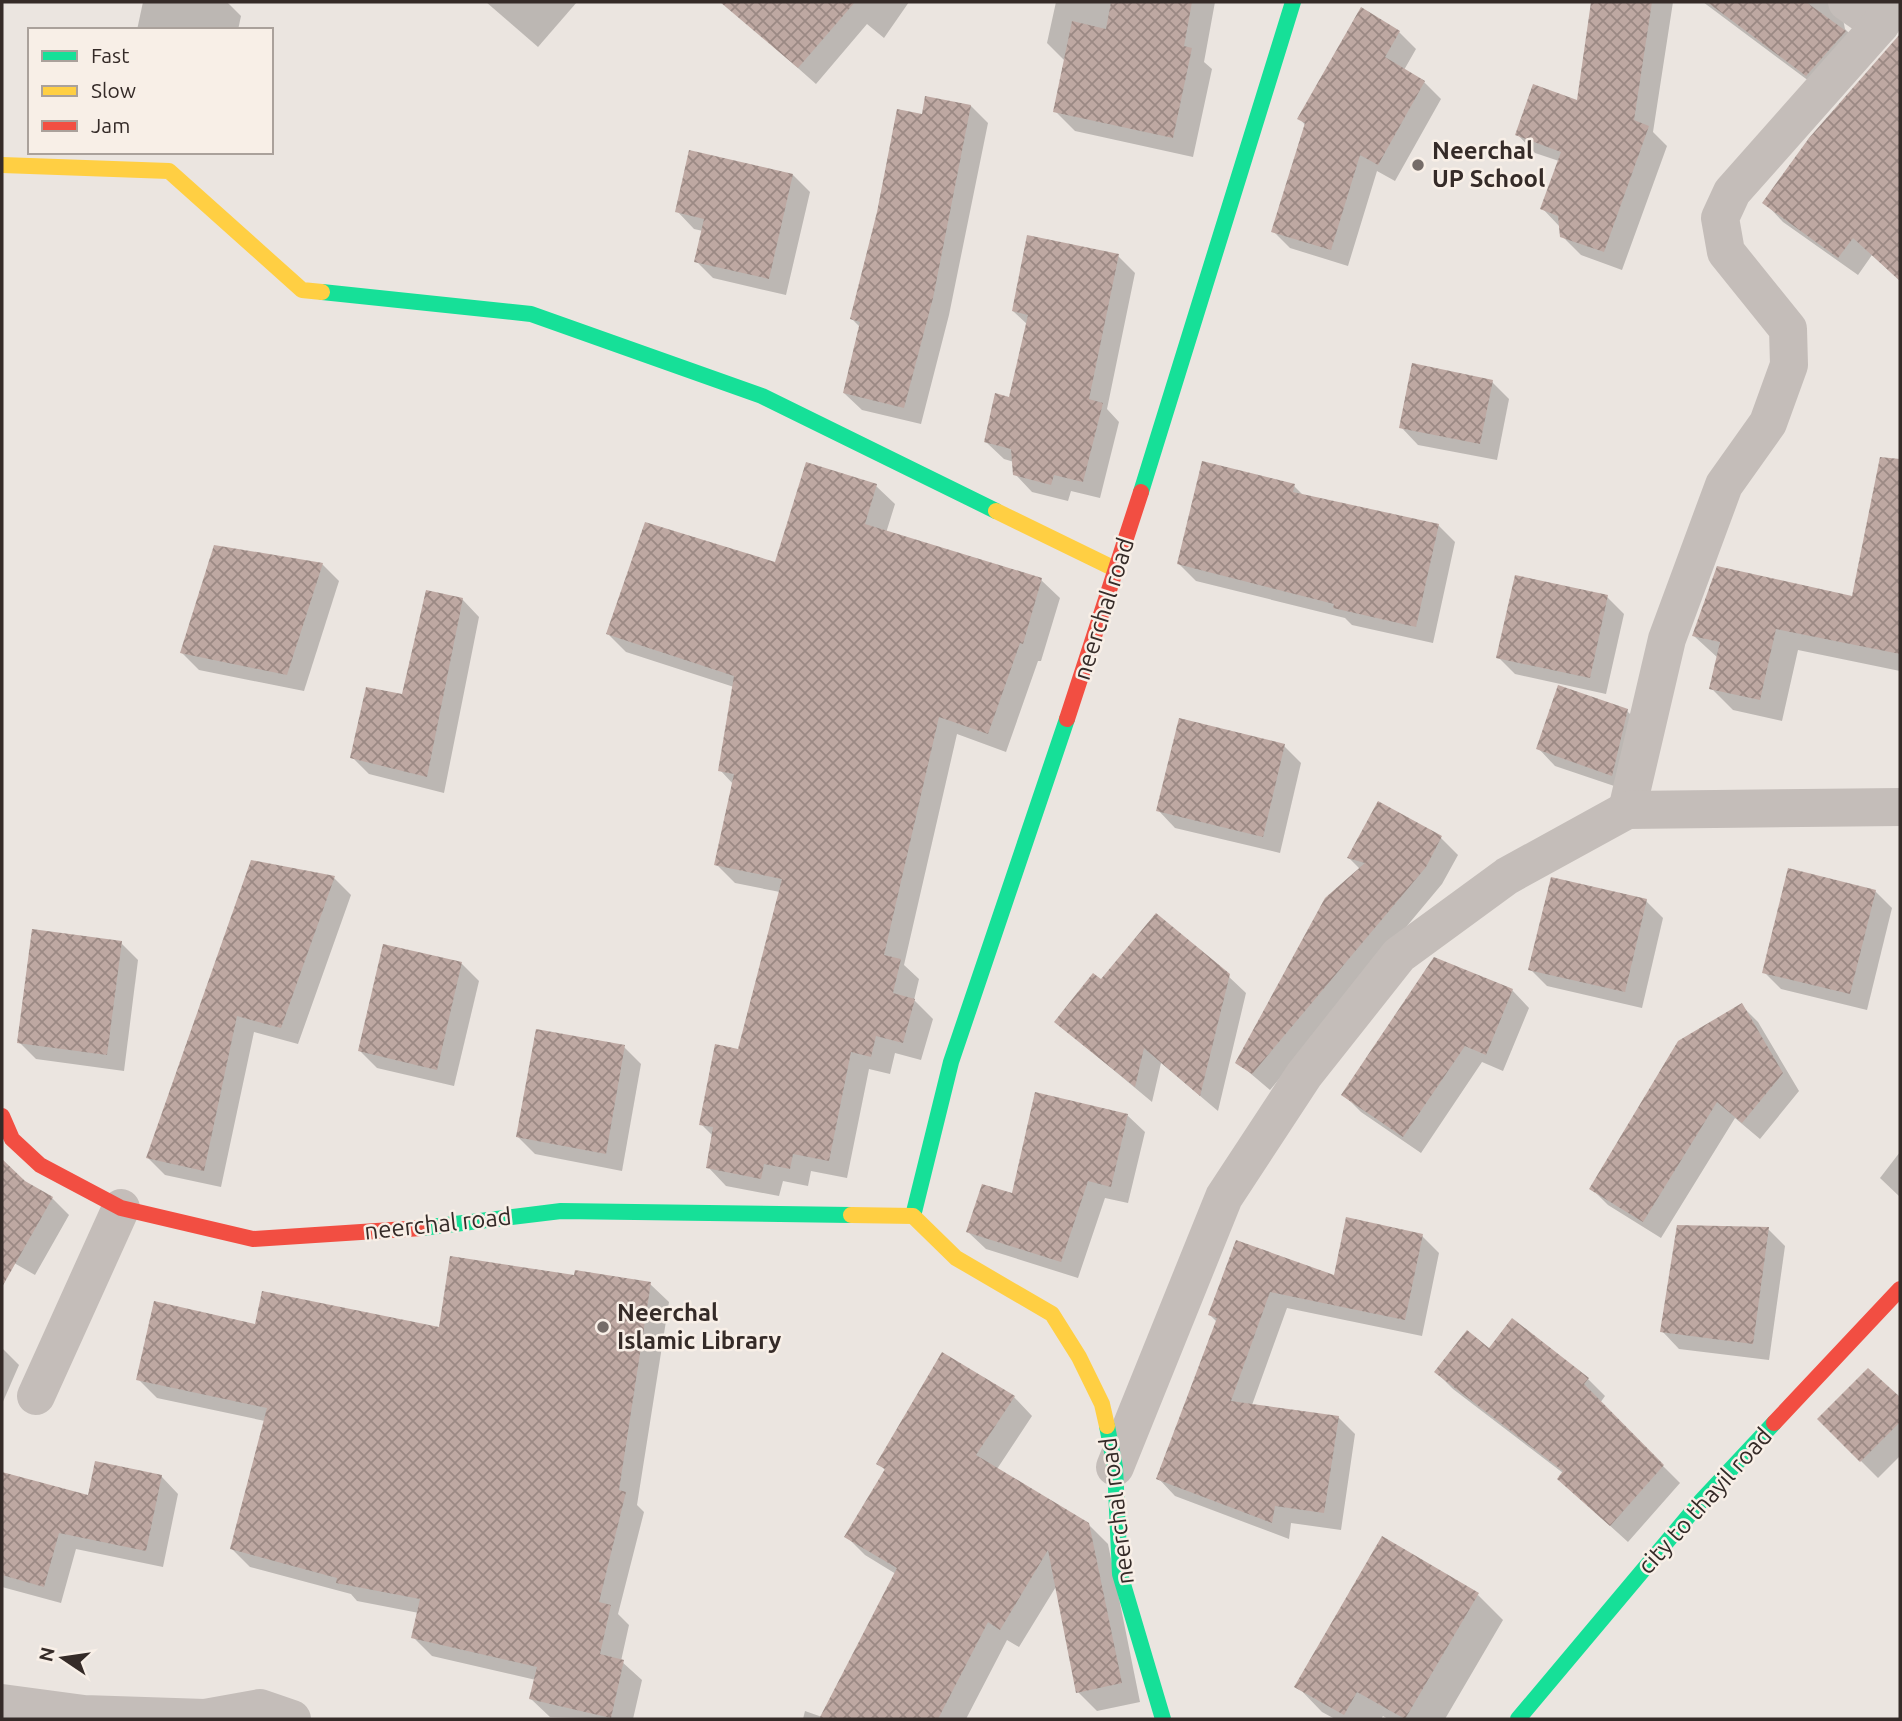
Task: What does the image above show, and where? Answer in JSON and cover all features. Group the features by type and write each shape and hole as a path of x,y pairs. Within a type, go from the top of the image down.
{"street":[{"name":"neerchal road","path":"913,1216 951,1062 1117,570 1293,2"},
{"path":"1627,810 1667,639 1724,485 1768,423 1789,365 1788,328 1726,252 1720,218 1732,192 1888,13 1847,2"},
{"path":"2,165 169,171 302,290 531,314 762,396 1117,570"},
{"path":"1115,1467 1224,1197 1312,1064 1399,955 1507,876 1627,810 1881,810 1900,807"},
{"name":"neerchal road","path":"2,1116 12,1139 40,1165 121,1208 253,1239 418,1228 561,1211 913,1216 956,1258 1052,1314 1079,1357 1102,1404 1115,1467 1120,1574 1163,1719"},
{"path":"36,1396 121,1208"},
{"name":"city to thayil road","path":"1518,1719 1702,1500 1900,1289"},
{"path":"2,1703 84,1714 205,1718 233,1716 260,1707 292,1719"}],"building":[{"path":"720,2 855,2 798,68"},
{"path":"1111,2 1192,2 1184,46 1192,48 1173,138 1053,112 1072,21 1106,29"},
{"path":"1591,2 1652,2 1634,120 1649,126 1604,252 1560,237 1558,216 1540,209 1561,152 1515,135 1533,84 1577,100"},
{"path":"1707,2 1806,2 1846,31 1806,76"},
{"path":"1361,7 1400,31 1385,57 1425,81 1378,165 1360,155 1331,250 1271,232 1305,123 1297,119"},
{"path":"1900,34 1900,281 1853,238 1838,258 1762,203 1809,138"},
{"path":"925,96 971,105 933,298 904,408 843,393 860,322 850,319 877,212 897,109 922,114"},
{"path":"689,150 793,174 769,279 694,262 704,219 675,212"},
{"path":"1027,235 1119,254 1089,399 1103,403 1083,482 1054,475 1051,485 1013,475 1011,449 984,442 995,393 1009,397 1028,315 1012,311"},
{"path":"1412,363 1493,380 1480,444 1399,428"},
{"path":"1880,457 1900,459 1900,654 1776,629 1760,700 1709,689 1720,642 1692,636 1717,566 1852,596"},
{"path":"1202,461 1295,484 1293,492 1439,524 1416,627 1333,608 1334,604 1177,564"},
{"path":"806,462 877,484 865,524 1042,578 1023,644 1020,643 988,734 939,717 884,955 901,959 893,993 915,999 903,1043 876,1036 871,1057 851,1052 829,1161 793,1154 790,1169 764,1164 761,1179 706,1168 713,1127 699,1125 715,1044 738,1049 782,879 714,865 734,774 718,771 734,676 606,634 645,522 775,562"},
{"path":"214,545 323,563 287,675 180,653"},
{"path":"1515,575 1608,595 1590,678 1496,658"},
{"path":"426,590 463,598 427,777 350,758 366,687 402,694"},
{"path":"1558,685 1628,709 1612,776 1536,749"},
{"path":"1179,718 1285,744 1263,837 1156,811"},
{"path":"1378,801 1442,836 1426,867 1252,1074 1235,1063 1325,898 1365,863 1347,858"},
{"path":"251,860 335,876 281,1028 237,1016 204,1171 146,1158"},
{"path":"1788,868 1876,890 1850,994 1762,973"},
{"path":"1551,877 1647,899 1625,992 1528,970"},
{"path":"1156,913 1230,974 1200,1096 1144,1048 1135,1087 1054,1022 1093,973 1101,979"},
{"path":"32,929 122,941 107,1055 17,1043"},
{"path":"383,944 462,962 437,1070 358,1051"},
{"path":"1434,957 1513,989 1486,1055 1465,1046 1403,1137 1341,1095"},
{"path":"1742,1003 1783,1073 1742,1123 1717,1102 1643,1222 1589,1189 1678,1041"},
{"path":"536,1029 625,1045 606,1154 516,1137"},
{"path":"1035,1092 1128,1114 1111,1187 1088,1181 1061,1262 966,1232 982,1184 1012,1193"},
{"path":"2,1159 25,1181 53,1197 2,1287"},
{"path":"1346,1217 1423,1234 1405,1320 1270,1292 1231,1401 1339,1416 1324,1513 1275,1506 1272,1523 1156,1479 1217,1318 1208,1315 1236,1240 1334,1275"},
{"path":"1677,1225 1769,1227 1753,1344 1660,1332"},
{"path":"450,1256 574,1275 575,1270 651,1282 619,1490 626,1492 599,1602 611,1605 600,1654 624,1660 611,1718 529,1699 537,1667 411,1638 420,1599 336,1583 337,1578 230,1549 267,1408 136,1380 154,1301 255,1324 262,1291 439,1327"},
{"path":"1512,1318 1589,1378 1584,1384 1664,1465 1610,1526 1557,1479 1563,1471 1434,1372 1467,1330 1489,1348"},
{"path":"942,1352 1015,1396 976,1455 1089,1523 1122,1683 1076,1693 1048,1550 1000,1630 988,1622 938,1719 819,1719 897,1568 844,1537 885,1469 876,1464"},
{"path":"1868,1368 1900,1397 1900,1422 1860,1462 1817,1419"},
{"path":"95,1461 162,1475 146,1551 59,1533 44,1587 2,1575 2,1472 88,1495"},
{"path":"1382,1536 1479,1593 1405,1719 1357,1692 1344,1715 1294,1687"}],"traffic: fast":[{"path":"1141,492 1293,2"},
{"path":"322,292 531,314 762,396 996,511"},
{"path":"913,1216 951,1062 1067,719"},
{"path":"422,1228 561,1211 851,1215"},
{"path":"1518,1719 1702,1500 1774,1423"},
{"path":"1107,1426 1115,1467 1120,1574 1163,1719"}],"traffic: slow":[{"path":"2,165 169,171 302,290 322,292"},
{"path":"996,511 1117,570"},
{"path":"851,1215 913,1216 956,1258 1052,1314 1079,1357 1102,1404 1107,1426"}],"traffic: jam":[{"path":"1067,719 1141,492"},
{"path":"2,1116 12,1139 40,1165 121,1208 253,1239 422,1228"},
{"path":"1774,1423 1900,1289"}],"place":[{"name":"Neerchal UP School","path":"1418,165"},
{"name":"Neerchal Islamic Library","path":"603,1327"}]}
